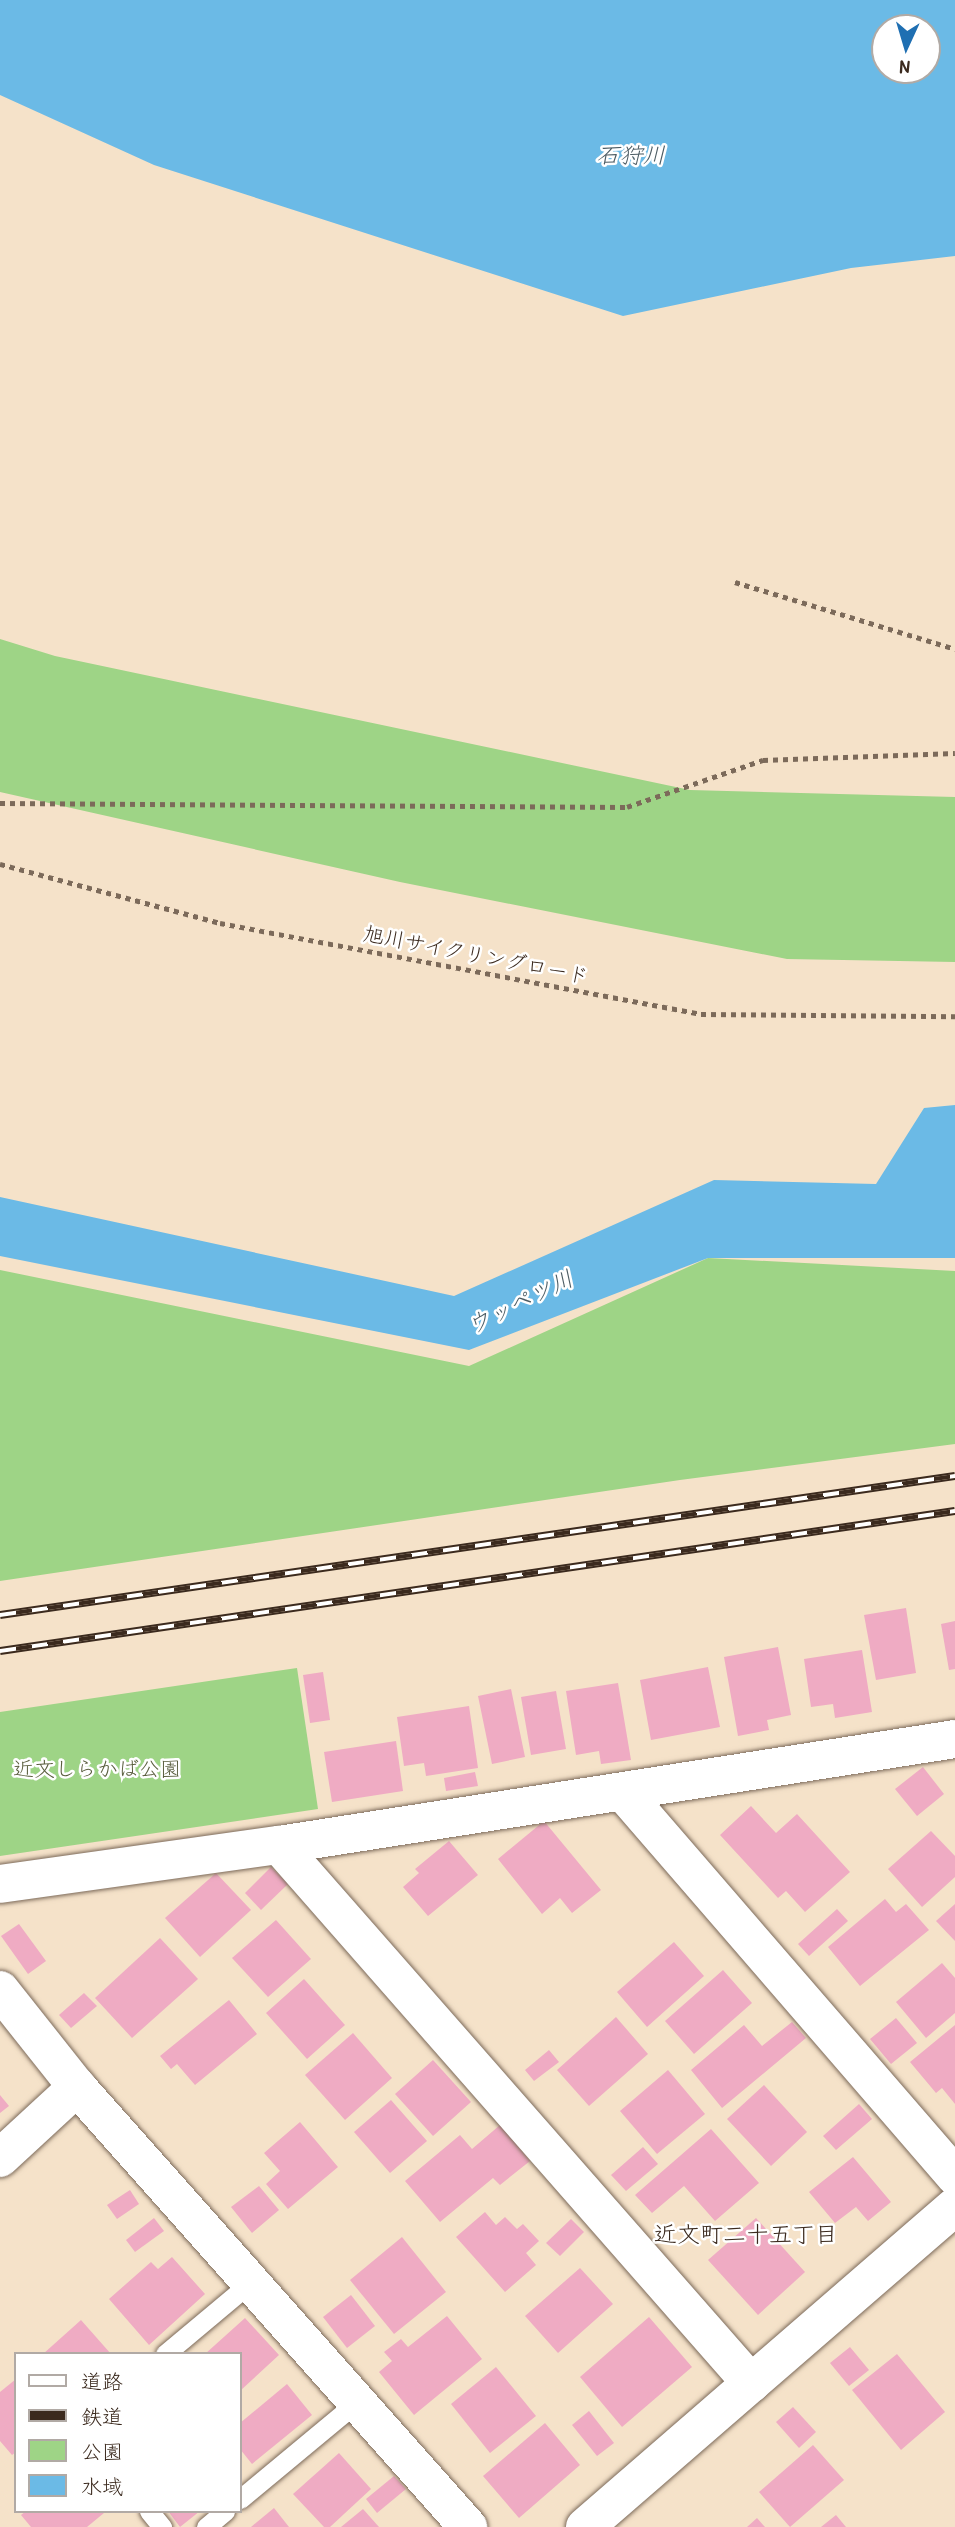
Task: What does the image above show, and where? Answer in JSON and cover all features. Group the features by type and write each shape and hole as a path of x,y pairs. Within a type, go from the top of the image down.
{"street":[{"path":"0,1884 279,1845 953,1742"},
{"path":"623,1792 955,2176"},
{"path":"279,1845 751,2383"},
{"path":"0,1990 77,2087 468,2527"},
{"path":"0,2158 77,2087"},
{"path":"585,2527 955,2207"}],"lane":[{"path":"167,2352 251,2282"},
{"path":"242,2497 357,2402"},
{"path":"151,2513 162,2527"},
{"path":"206,2527 223,2513"}],"path":[{"path":"735,582 955,649"},
{"path":"0,803 627,807 763,760 955,753"},
{"name":"旭川サイクリングロード","path":"0,864 220,923 701,1014 955,1016"}],"green space":[{"path":"0,639 55,656 690,790 955,797 955,962 787,959 400,882 0,792"},
{"path":"708,1258 955,1271 955,1444 680,1480 0,1581 0,1270 469,1366"},
{"name":"近文しらかば公園","path":"297,1668 318,1809 0,1856 0,1712"}],"water":[{"name":"石狩川","path":"0,0 955,0 955,256 851,268 623,316 154,165 0,95"},
{"name":"ウッペツ川","path":"955,1105 955,1258 708,1258 469,1350 0,1256 0,1197 454,1296 714,1180 876,1184 924,1108"}],"building":[{"path":"906,1608 916,1673 876,1680 864,1615"},
{"path":"955,1621 955,1669 949,1670 941,1624"},
{"path":"778,1647 791,1715 767,1720 769,1730 738,1736 724,1657"},
{"path":"862,1650 872,1712 835,1718 833,1704 811,1707 804,1659"},
{"path":"708,1667 720,1727 651,1740 640,1680"},
{"path":"323,1672 330,1720 310,1723 303,1675"},
{"path":"618,1683 631,1760 601,1764 599,1751 576,1755 566,1691"},
{"path":"511,1689 525,1757 492,1764 478,1696"},
{"path":"556,1691 566,1749 531,1755 521,1697"},
{"path":"469,1706 478,1768 426,1776 424,1763 404,1766 397,1717"},
{"path":"396,1741 403,1791 332,1802 324,1752"},
{"path":"923,1767 944,1794 917,1816 895,1789"},
{"path":"475,1772 478,1786 446,1791 444,1778"},
{"path":"751,1806 776,1833 797,1814 850,1872 805,1912 786,1891 778,1898 720,1835"},
{"path":"544,1821 601,1890 572,1913 560,1898 542,1914 498,1859"},
{"path":"931,1831 955,1856 955,1877 922,1907 888,1869"},
{"path":"449,1841 478,1875 428,1916 403,1887 419,1873 415,1869"},
{"path":"271,1867 288,1884 261,1910 245,1893"},
{"path":"216,1873 251,1910 200,1957 165,1918"},
{"path":"885,1899 896,1912 906,1904 929,1930 860,1986 828,1947"},
{"path":"955,1904 955,1941 936,1921"},
{"path":"837,1909 848,1921 809,1956 798,1944"},
{"path":"276,1920 311,1959 268,1997 232,1958"},
{"path":"19,1924 46,1961 28,1974 1,1936"},
{"path":"160,1938 198,1979 132,2038 95,1998"},
{"path":"674,1942 704,1976 647,2027 617,1992"},
{"path":"942,1963 955,1978 955,2013 926,2038 896,2002"},
{"path":"723,1970 752,2003 694,2054 665,2021"},
{"path":"304,1979 345,2025 307,2059 266,2013"},
{"path":"84,1993 97,2006 71,2028 59,2015"},
{"path":"229,2000 257,2034 195,2085 177,2064 171,2069 160,2056"},
{"path":"616,2017 648,2054 589,2106 557,2070"},
{"path":"896,2018 917,2043 891,2064 870,2039"},
{"path":"792,2022 806,2038 722,2108 691,2070 744,2025 762,2046"},
{"path":"955,2025 955,2104 942,2088 936,2093 910,2062"},
{"path":"353,2033 392,2078 345,2120 305,2075"},
{"path":"549,2050 559,2062 534,2081 525,2070"},
{"path":"433,2060 471,2102 433,2136 395,2094"},
{"path":"668,2070 705,2114 657,2154 620,2111"},
{"path":"764,2085 807,2132 771,2166 727,2119"},
{"path":"0,2095 9,2106 0,2113"},
{"path":"391,2100 427,2141 390,2173 354,2132"},
{"path":"859,2104 872,2119 836,2150 823,2136"},
{"path":"300,2122 338,2167 288,2209 266,2184 280,2171 264,2153"},
{"path":"500,2125 530,2161 500,2185 493,2178 440,2222 405,2181 460,2135 472,2149"},
{"path":"711,2129 759,2183 715,2221 684,2186 652,2213 635,2195"},
{"path":"643,2147 658,2164 626,2191 611,2175"},
{"path":"853,2157 891,2202 868,2221 856,2207 835,2223 809,2192"},
{"path":"259,2186 279,2210 252,2233 231,2207"},
{"path":"130,2190 139,2204 117,2219 107,2205"},
{"path":"485,2212 496,2225 505,2217 517,2229 523,2224 539,2241 526,2253 536,2265 505,2292 456,2237"},
{"path":"154,2218 164,2231 135,2252 126,2240"},
{"path":"756,2218 805,2272 758,2315 708,2260"},
{"path":"571,2219 584,2232 560,2256 546,2243"},
{"path":"402,2237 446,2292 394,2334 350,2280"},
{"path":"172,2257 205,2294 149,2345 109,2299 151,2262 158,2269"},
{"path":"580,2268 613,2304 558,2353 525,2316"},
{"path":"351,2295 375,2326 347,2348 323,2317"},
{"path":"447,2316 482,2359 414,2415 379,2372 392,2361 384,2352 401,2339 408,2347"},
{"path":"649,2317 692,2367 622,2427 580,2377"},
{"path":"245,2318 279,2355 242,2389 242,2352 207,2352"},
{"path":"81,2320 109,2352 45,2352"},
{"path":"850,2347 869,2370 849,2386 830,2363"},
{"path":"897,2354 945,2412 901,2450 852,2390"},
{"path":"496,2367 536,2416 490,2453 451,2404"},
{"path":"14,2381 12,2455 0,2441 0,2392"},
{"path":"287,2384 312,2415 252,2464 242,2452 242,2421"},
{"path":"793,2407 816,2432 799,2448 776,2422"},
{"path":"589,2411 614,2443 597,2456 572,2425"},
{"path":"545,2423 580,2465 519,2518 483,2476"},
{"path":"813,2445 844,2480 790,2527 759,2492"},
{"path":"339,2453 371,2489 330,2527 324,2527 293,2494"},
{"path":"394,2476 406,2489 377,2513 366,2499"},
{"path":"274,2508 289,2527 251,2527"},
{"path":"363,2509 379,2527 341,2527"},
{"path":"104,2513 87,2527 31,2527 21,2515"},
{"path":"170,2513 198,2513 180,2527"},
{"path":"836,2515 846,2527 821,2527"},
{"path":"757,2518 765,2527 747,2527"}],"railway":[{"path":"0,1615 955,1476"},
{"path":"0,1651 955,1511"}],"district":[{"name":"近文町二十五丁目","path":"746,2234"}]}
